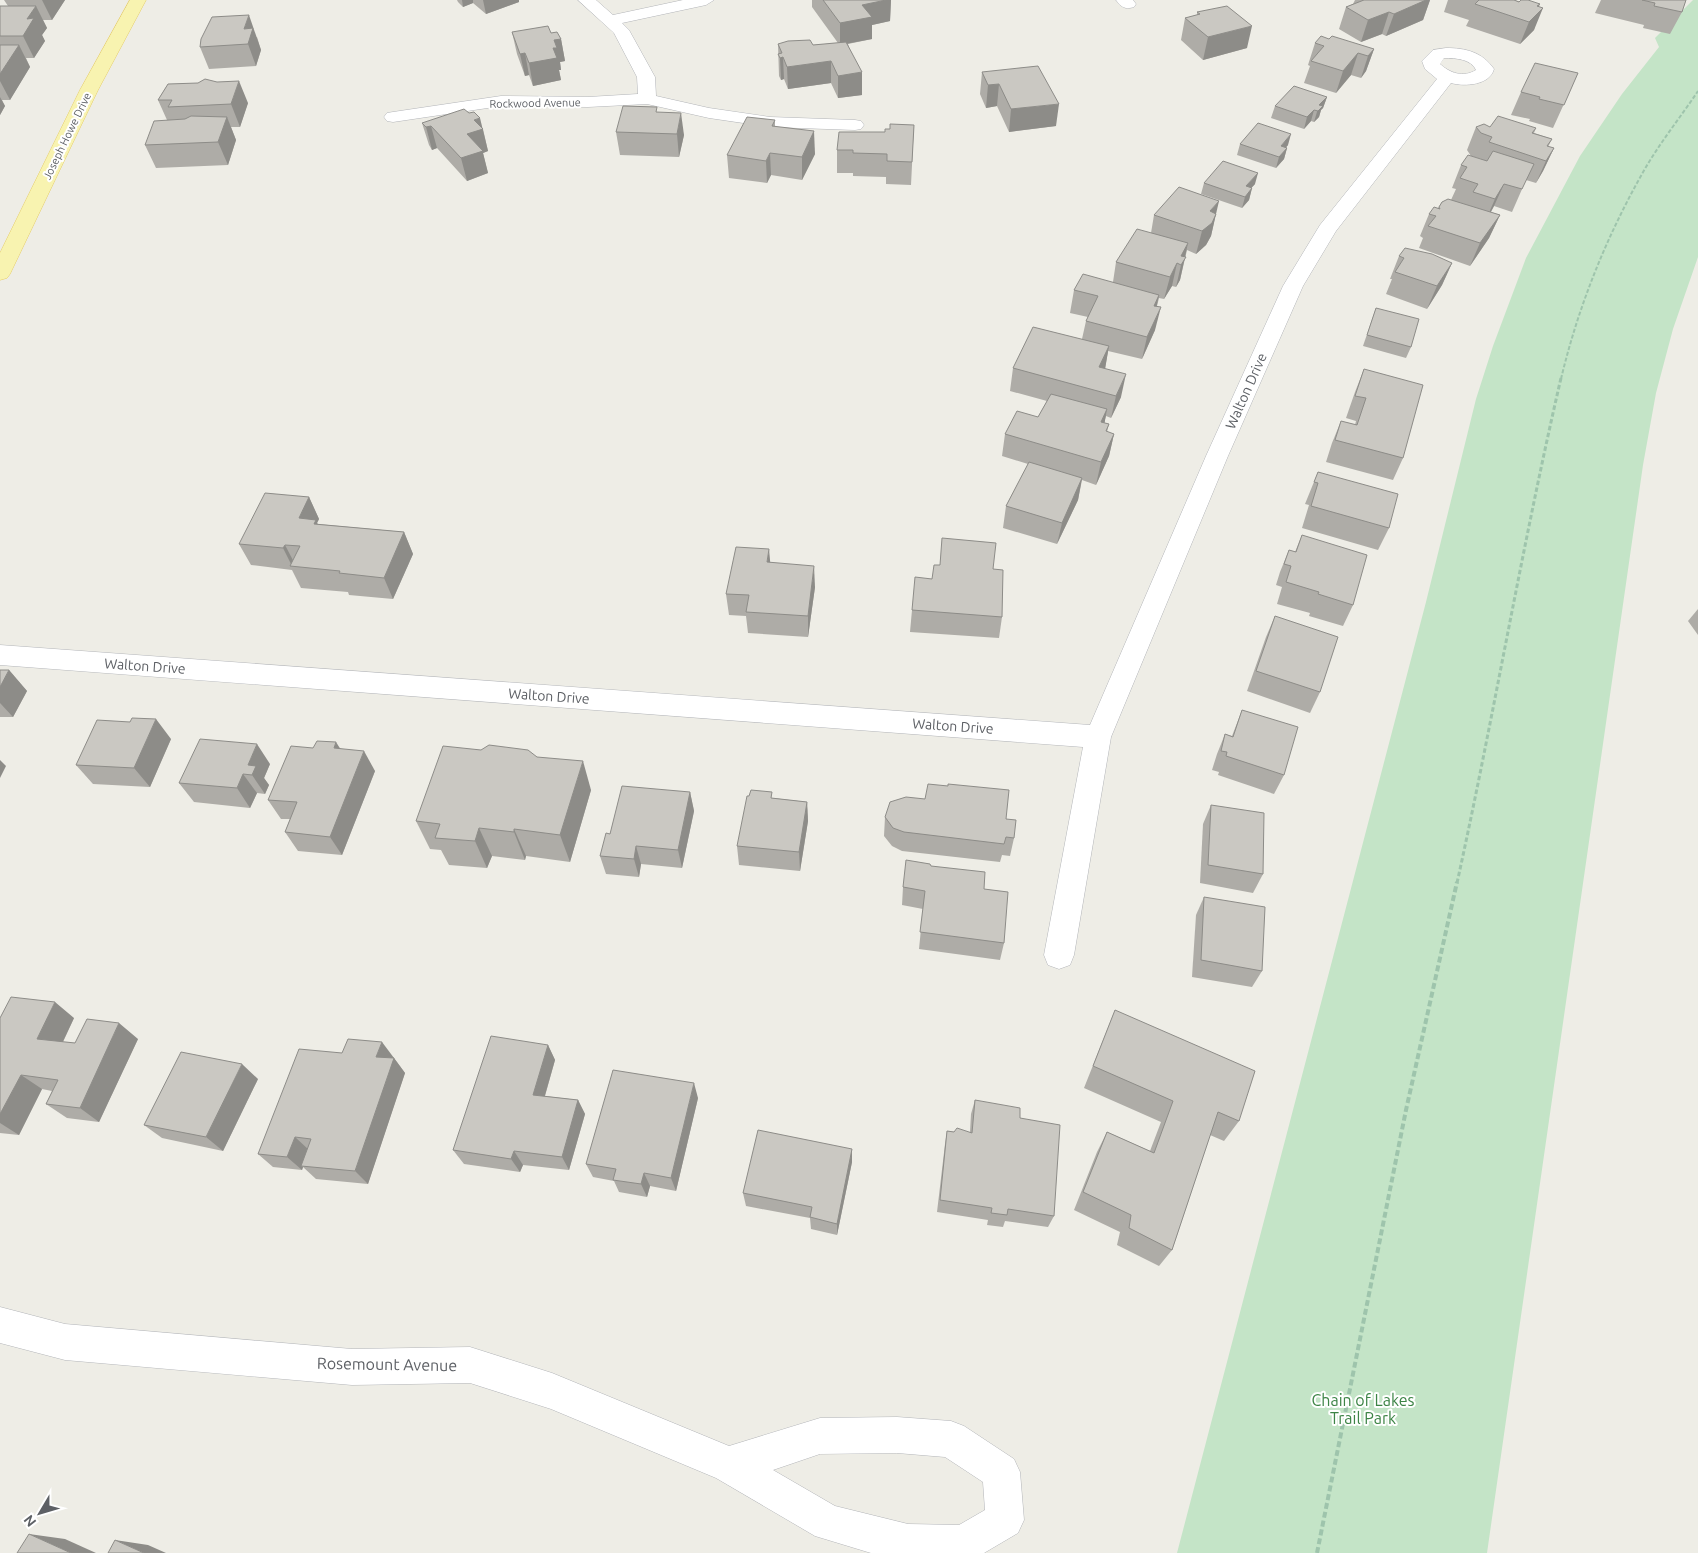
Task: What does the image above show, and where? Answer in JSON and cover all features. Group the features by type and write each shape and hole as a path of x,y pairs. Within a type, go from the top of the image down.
{"main road":[{"name":"Joseph Howe Drive","path":"0,274 89,90 138,0"}],"street":[{"path":"586,0 621,30 646,77 647,99"},
{"path":"611,20 706,0"},
{"name":"Walton Drive","path":"1059,955 1098,737 1217,456 1293,286 1327,229 1448,76"},
{"name":"Rockwood Avenue","path":"393,117 501,101 588,102 647,99 709,114 770,122 856,125"},
{"name":"Walton Drive","path":"0,655 1098,737"},
{"name":"Rosemount Avenue","path":"0,1325 65,1342 352,1366 470,1365 552,1391 729,1465 828,1523 908,1543 962,1544 1005,1520 1001,1472 951,1440 898,1435 820,1436 729,1465"}],"path":[{"path":"1317,1553 1406,1110 1486,752 1537,482 1572,332 1606,244 1639,180 1698,91"}],"green space":[{"name":"Chain of Lakes Trail Park","path":"1693,0 1698,0 1698,257 1673,329 1656,393 1643,465 1487,1553 1177,1553 1426,602 1476,399 1493,346 1526,258 1580,156 1622,94 1659,47 1655,38"}],"building":[{"path":"823,0 886,0 862,5 872,17 840,23"},
{"path":"1364,0 1426,0 1394,14 1389,12 1368,20 1346,7"},
{"path":"1479,0 1514,0 1519,2 1521,0 1528,0 1540,4 1537,6 1543,8 1529,22 1475,4"},
{"path":"1642,0 1686,0 1682,12 1654,6 1655,3"},
{"path":"0,6 36,6 27,19 34,18 23,36 0,36"},
{"path":"1227,6 1252,26 1208,37 1185,18 1200,14 1197,12"},
{"path":"249,15 244,29 253,28 248,44 200,47 201,39 212,17"},
{"path":"548,26 551,33 557,32 561,39 554,40 557,48 553,48 557,58 529,63 525,53 520,54 512,32"},
{"path":"1321,36 1329,39 1332,36 1374,49 1368,56 1358,53 1343,71 1311,61 1324,46 1315,43"},
{"path":"810,40 813,45 846,42 862,72 838,76 831,61 787,67 783,57 780,58 778,54 782,53 778,44 788,41"},
{"path":"0,45 19,45 0,74"},
{"path":"1535,63 1578,73 1564,105 1521,92"},
{"path":"1038,66 1059,104 1011,109 999,84 988,85 982,72"},
{"path":"205,79 217,82 239,81 231,104 168,107 172,100 158,100 168,84 198,83"},
{"path":"1294,86 1327,97 1319,105 1323,106 1318,111 1314,110 1307,117 1275,106"},
{"path":"623,106 657,107 656,112 681,113 677,134 616,132"},
{"path":"464,109 469,113 474,112 480,118 474,120 483,129 467,134 483,151 461,158 431,126 426,127 422,123"},
{"path":"191,116 227,117 218,142 145,145 154,121 185,119"},
{"path":"1498,116 1536,128 1532,133 1552,139 1547,146 1554,148 1546,161 1489,142 1492,137 1481,133 1476,127 1484,124 1490,127"},
{"path":"747,117 775,120 772,126 814,131 802,157 770,153 766,161 727,155"},
{"path":"1258,123 1291,134 1281,146 1287,148 1279,157 1240,144"},
{"path":"890,124 914,125 912,162 887,161 887,154 853,153 853,150 837,150 839,132 885,132 885,129 890,129"},
{"path":"1493,151 1534,164 1522,189 1504,184 1495,199 1473,192 1478,184 1460,178 1467,167 1461,165 1468,155 1487,161"},
{"path":"1223,161 1258,173 1246,186 1252,188 1245,197 1204,183"},
{"path":"1179,187 1219,201 1210,211 1216,214 1212,223 1202,231 1154,215"},
{"path":"1448,199 1500,215 1480,243 1428,226 1436,216 1429,214 1434,207 1440,209 1439,207 1442,202"},
{"path":"1137,229 1188,243 1181,256 1186,257 1181,265 1177,263 1170,277 1116,262"},
{"path":"1405,248 1432,254 1452,263 1437,286 1395,272 1404,258 1399,256"},
{"path":"1083,274 1159,295 1154,306 1161,307 1147,337 1086,321 1098,296 1074,290"},
{"path":"1376,308 1419,319 1411,347 1367,335"},
{"path":"1033,327 1109,346 1099,367 1126,374 1116,396 1013,368"},
{"path":"1364,369 1423,385 1403,458 1335,440 1341,421 1357,425 1366,398 1355,396"},
{"path":"1051,394 1107,409 1101,422 1109,424 1106,431 1114,434 1101,462 1005,434 1017,411 1038,417"},
{"path":"1029,462 1082,478 1062,523 1006,506"},
{"path":"1318,472 1398,494 1389,528 1311,506 1318,483 1314,482"},
{"path":"265,493 309,497 299,518 316,520 314,524 404,532 384,578 290,566 300,546 285,545 283,548 239,544"},
{"path":"1302,535 1367,555 1353,605 1286,582 1291,566 1284,564 1289,550 1296,552"},
{"path":"942,538 996,543 993,569 1003,570 1002,617 912,610 915,577 932,579 934,565 940,565"},
{"path":"736,547 769,549 767,562 814,566 808,616 746,612 749,595 726,594"},
{"path":"1275,616 1338,637 1320,692 1256,671"},
{"path":"0,670 9,670 0,687"},
{"path":"1242,710 1298,727 1284,775 1226,756 1227,752 1221,751 1225,734 1233,737"},
{"path":"132,718 156,719 134,768 76,765 97,720 130,722"},
{"path":"200,739 257,744 248,765 256,766 252,775 243,774 237,788 179,783"},
{"path":"317,741 336,742 334,748 364,751 330,837 285,832 297,802 268,800 291,746 313,748"},
{"path":"489,745 528,750 537,757 583,761 560,835 514,829 514,832 479,828 475,841 435,838 440,824 416,821 443,746 481,750"},
{"path":"928,784 1009,790 1006,819 1016,820 1014,838 1006,837 1004,844 904,832 893,828 885,817 890,802 906,797 925,799"},
{"path":"622,786 690,792 678,850 636,846 634,859 600,856 606,833 610,834"},
{"path":"751,790 772,792 771,798 807,802 799,852 737,846 747,796 749,796"},
{"path":"1211,805 1264,813 1263,874 1208,865"},
{"path":"906,860 930,864 931,866 985,872 984,889 1008,892 1004,943 920,932 925,891 903,887"},
{"path":"1204,897 1265,907 1262,971 1201,960"},
{"path":"11,997 55,1002 37,1039 75,1043 87,1019 119,1023 80,1108 46,1104 58,1080 21,1075 0,1114 0,1018"},
{"path":"1115,1010 1255,1071 1239,1121 1218,1112 1172,1250 1129,1228 1131,1215 1083,1192 1107,1132 1154,1153 1173,1101 1093,1066"},
{"path":"491,1036 548,1045 533,1095 578,1100 562,1157 514,1151 511,1159 453,1150"},
{"path":"348,1039 382,1042 376,1057 394,1058 355,1171 301,1166 311,1139 295,1137 287,1157 258,1154 299,1049 342,1053"},
{"path":"181,1052 242,1064 206,1137 144,1125"},
{"path":"613,1070 694,1083 671,1178 644,1173 641,1184 613,1180 616,1169 586,1164"},
{"path":"975,1100 1020,1108 1020,1118 1060,1125 1054,1216 1008,1209 1007,1215 991,1213 992,1208 940,1200 947,1131 954,1132 957,1128 972,1133"},
{"path":"758,1130 852,1149 837,1224 810,1217 812,1207 743,1193"},
{"path":"29,1534 71,1553 17,1553"},
{"path":"115,1540 144,1553 108,1553"}]}
